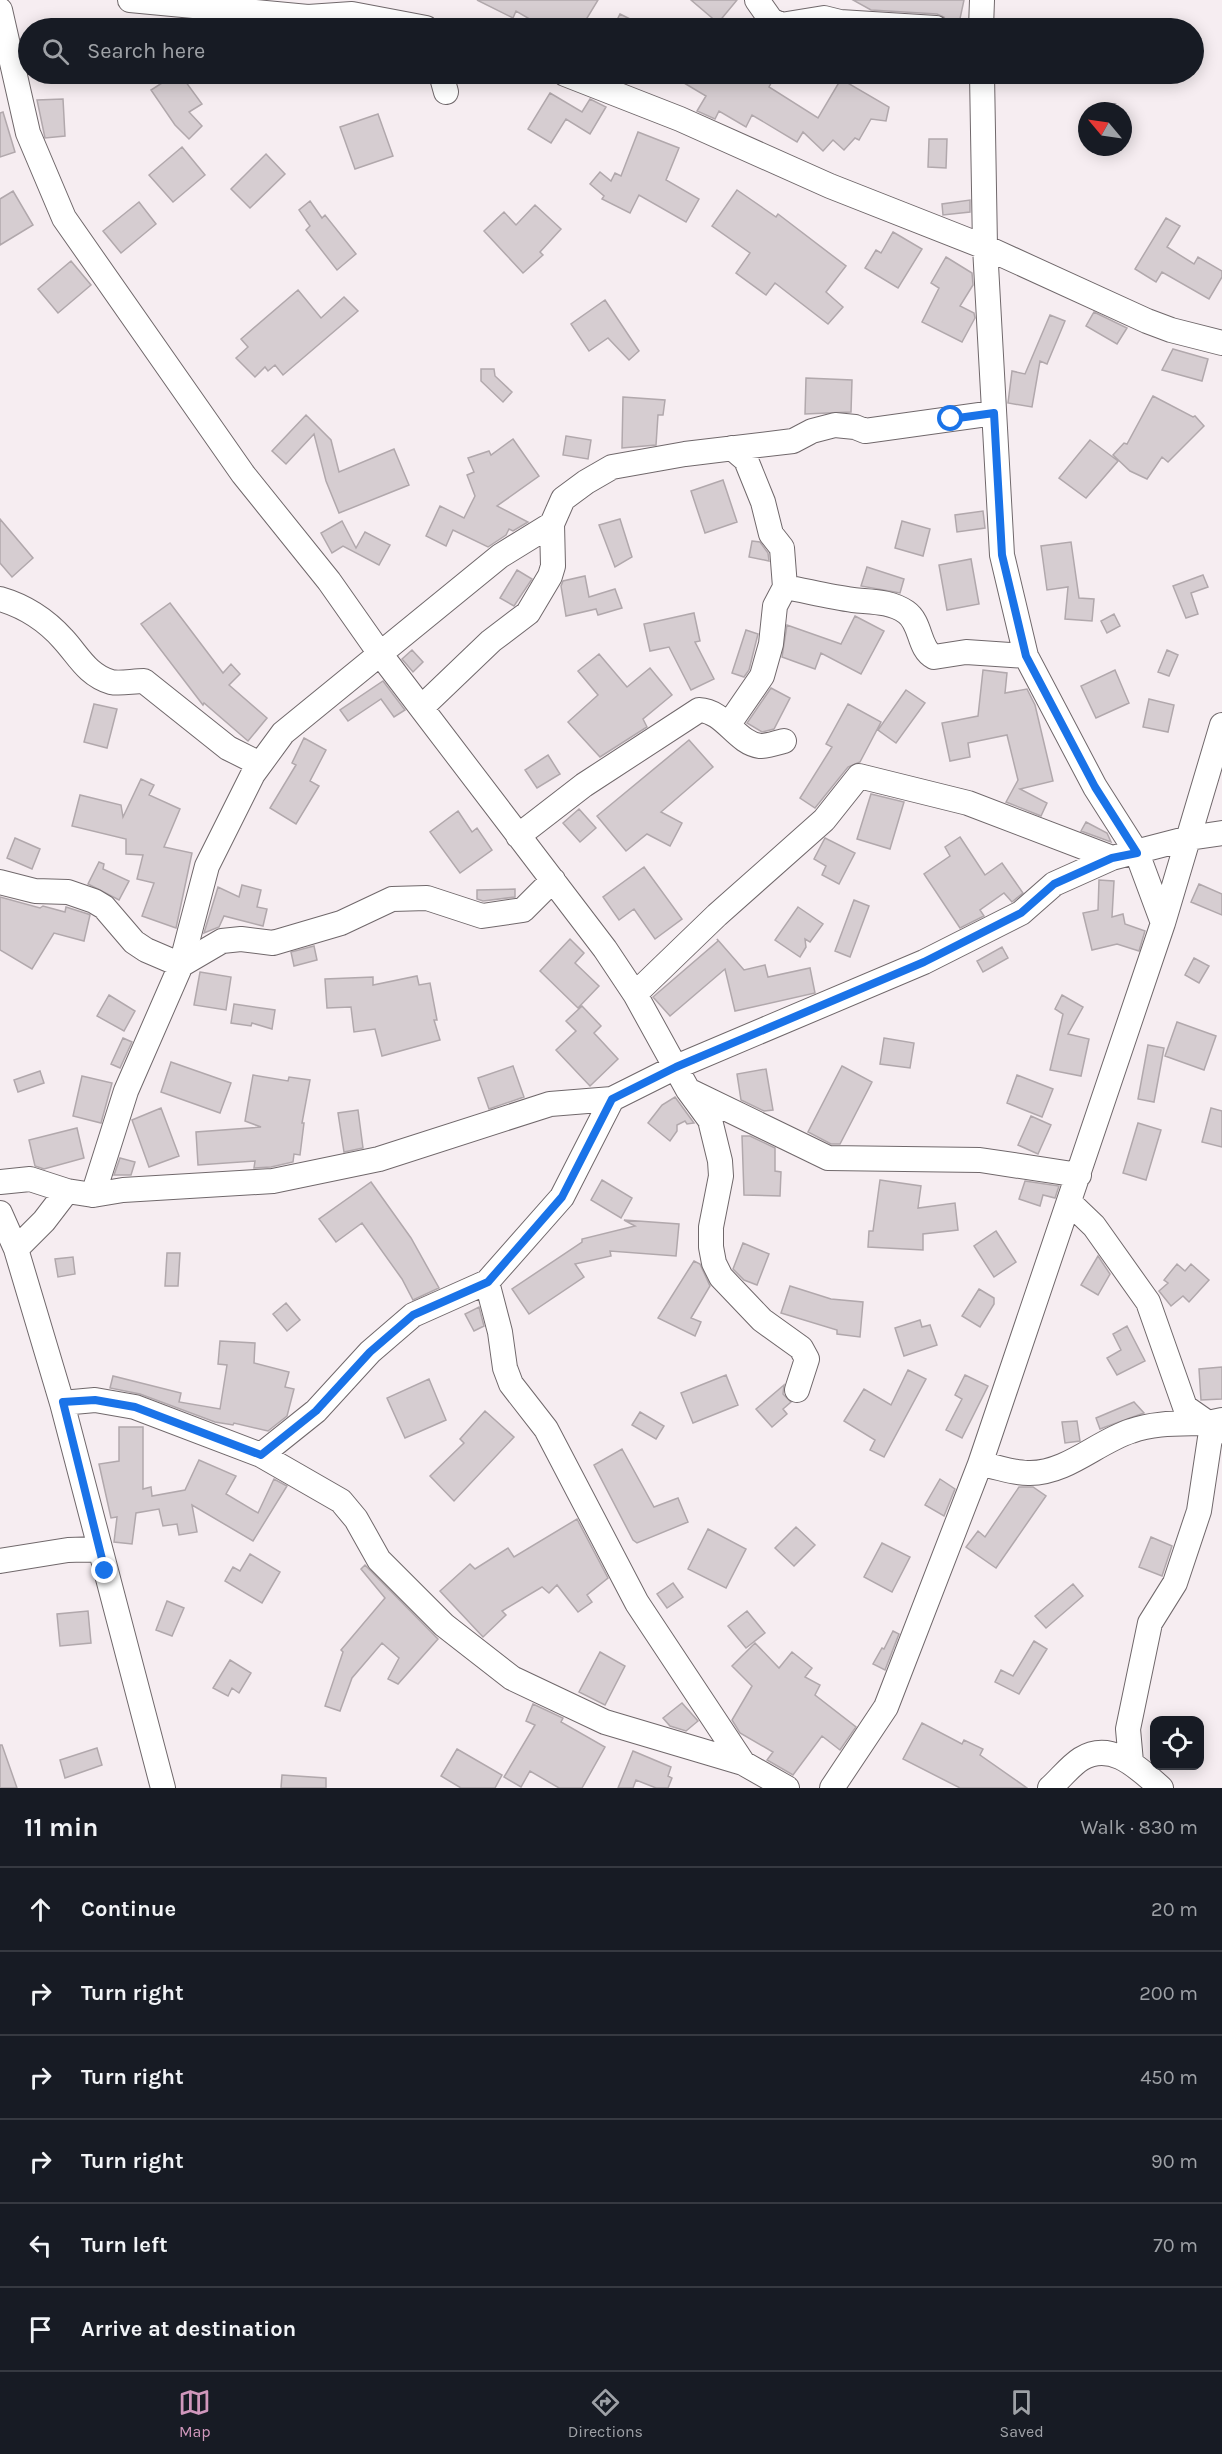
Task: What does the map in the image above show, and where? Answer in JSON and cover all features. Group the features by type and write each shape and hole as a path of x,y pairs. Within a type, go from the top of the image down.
{"street":[{"path":"130,0 308,17 352,14 373,18"},
{"path":"757,0 770,18"},
{"path":"981,18 982,0"},
{"path":"0,10 7,78 64,218 243,474 329,581 381,655 553,880 635,994 688,1090 710,1120 720,1161 721,1176 711,1227 714,1263 721,1277 762,1320 801,1348 807,1359 797,1390"},
{"path":"591,84 680,119 830,186 986,247 1148,321 1222,343"},
{"path":"982,84 986,247 1002,555 1026,656 1095,787 1137,853 1163,923"},
{"path":"422,707 490,641 528,613 552,566 552,524 563,499 612,467 793,441 812,431 835,425 855,427 865,431 994,413"},
{"path":"729,724 762,676 771,644 775,606 784,587 782,548 771,534 763,502 746,460 732,448"},
{"path":"93,1195 126,1091 181,964 207,866 260,764 283,733 500,556 552,524"},
{"path":"784,587 852,600 890,603 908,613 921,631 925,649 934,657 966,652 1026,656"},
{"path":"0,599 13,602 51,627 86,668 99,677 113,682 144,681 228,748 260,764"},
{"path":"518,836 584,785 699,710 707,710 729,724 749,743 761,746 784,741"},
{"path":"837,1787 886,1707 980,1464 1163,923 1222,724"},
{"path":"635,994 717,915 824,820 859,776 968,803 1112,858"},
{"path":"0,1182 30,1179 67,1191 93,1195 123,1190 273,1181 379,1159 550,1104 612,1099 676,1067 924,962 1021,913 1054,884 1112,858 1189,838 1222,833"},
{"path":"181,964 222,942 241,939 273,943 341,922 392,899 427,898 482,916 523,910 553,880"},
{"path":"0,882 35,891 68,892 94,901 104,908 134,942 146,950 181,964"},
{"path":"688,1090 828,1158 980,1160 1079,1175"},
{"path":"261,1455 316,1411 370,1352 413,1315 488,1282 562,1197 612,1099"},
{"path":"16,1250 44,1221 67,1191"},
{"path":"1070,1203 1094,1226 1148,1302 1185,1407 1217,1432"},
{"path":"0,1213 16,1250 63,1402 99,1549 163,1788"},
{"path":"488,1282 505,1368 511,1384 546,1429 637,1603 743,1763"},
{"path":"63,1402 95,1400 135,1407 261,1455 341,1501 356,1519 379,1560 444,1625 512,1678 605,1722 743,1763 787,1788"},
{"path":"980,1464 1029,1474 1082,1457 1129,1431 1149,1425 1217,1432"},
{"path":"1122,1753 1150,1623 1175,1583 1199,1511 1217,1432"},
{"path":"0,1561 68,1550 99,1549"},
{"path":"1050,1788 1080,1759 1122,1753"},
{"path":"1122,1753 1161,1788"}],"building":[{"path":"477,0 598,0 587,18 528,18 516,11 513,18"},
{"path":"691,0 737,0 722,18 712,18"},
{"path":"853,0 964,0 960,18 945,18 937,14 871,10"},
{"path":"160,84 187,84 202,104 189,112 202,126 189,139 175,125 151,90"},
{"path":"686,84 771,84 769,87 818,118 838,84 850,84 889,107 886,121 871,119 859,140 855,138 844,150 833,140 823,151 803,132 797,142 752,115 746,127 719,111 715,119 697,111 706,96"},
{"path":"550,93 582,112 590,99 606,107 590,134 566,119 551,143 528,129"},
{"path":"63,99 65,136 45,138 37,100"},
{"path":"3,112 15,152 0,157 0,113"},
{"path":"378,114 393,156 355,169 340,127"},
{"path":"638,132 679,148 666,180 699,199 686,222 639,195 630,213 602,199 604,196 590,184 600,172 611,181 615,173 621,176"},
{"path":"929,139 947,139 946,168 928,167"},
{"path":"182,147 205,175 173,202 149,175"},
{"path":"266,154 285,174 250,208 231,189"},
{"path":"737,190 776,217 778,214 846,266 826,292 843,307 828,324 775,283 766,295 736,273 750,253 712,226"},
{"path":"13,191 33,225 0,245 0,199"},
{"path":"970,200 970,212 943,215 942,204"},
{"path":"310,201 322,218 325,215 356,254 337,270 306,230 310,226 299,210"},
{"path":"139,202 156,224 121,253 103,231"},
{"path":"535,205 561,229 540,252 543,255 523,273 484,231 504,212 516,225"},
{"path":"1166,218 1180,226 1167,247 1194,264 1198,257 1222,271 1222,277 1209,299 1162,272 1156,282 1135,269"},
{"path":"893,232 922,249 898,288 865,268 876,250 881,253"},
{"path":"946,257 972,273 973,285 960,306 974,313 975,318 962,342 922,322 939,288 931,283"},
{"path":"71,261 91,285 58,313 38,289"},
{"path":"298,290 321,318 344,297 358,311 283,375 275,365 268,371 265,367 255,377 236,358 248,347 241,339"},
{"path":"605,300 639,351 629,360 608,338 589,351 571,324"},
{"path":"1094,312 1127,328 1117,344 1086,326"},
{"path":"1050,315 1065,321 1047,364 1040,361 1032,407 1008,403 1012,371 1025,374"},
{"path":"1173,349 1208,359 1202,381 1162,370"},
{"path":"481,369 494,369 495,376 512,392 503,402 481,381"},
{"path":"806,378 852,380 851,412 805,414"},
{"path":"1153,396 1195,416 1204,426 1168,462 1162,457 1147,479 1130,471 1113,455 1124,443 1127,444"},
{"path":"623,397 665,400 663,415 658,415 656,445 622,448"},
{"path":"306,415 331,440 339,472 394,449 409,485 339,513 326,481 314,434 286,464 272,451"},
{"path":"566,436 591,440 588,459 563,455"},
{"path":"513,439 539,476 497,506 528,522 513,531 509,529 506,535 488,547 453,530 446,546 426,536 440,506 464,518 475,496 467,475 474,472 468,458 489,451 491,455"},
{"path":"1090,440 1118,461 1086,498 1059,478"},
{"path":"723,480 737,522 705,533 691,491"},
{"path":"983,511 985,528 957,532 955,515"},
{"path":"0,519 33,558 12,577 0,563"},
{"path":"620,519 632,557 615,567 599,525"},
{"path":"342,521 356,548 365,532 390,545 379,565 343,546 332,553 321,533"},
{"path":"902,521 930,529 923,556 895,548"},
{"path":"752,541 760,542 768,553 769,561 749,557"},
{"path":"1071,542 1079,598 1094,599 1092,621 1065,619 1068,587 1047,590 1041,546"},
{"path":"971,559 979,604 947,610 939,565"},
{"path":"867,567 904,579 900,593 861,586"},
{"path":"517,570 532,579 514,606 500,598"},
{"path":"1203,575 1208,587 1191,593 1198,614 1186,618 1173,586"},
{"path":"585,576 589,597 615,589 622,608 598,615 596,609 566,616 561,586 563,581"},
{"path":"170,603 223,673 231,664 240,674 229,685 267,718 248,741 204,703 203,705 141,624"},
{"path":"694,613 700,641 695,642 714,679 691,690 669,647 650,651 644,624"},
{"path":"1114,614 1120,626 1107,633 1101,621"},
{"path":"855,616 884,631 861,674 821,653 815,669 782,657 787,625 841,644"},
{"path":"746,630 758,634 749,670 744,677 732,673"},
{"path":"412,650 423,662 413,672 402,659"},
{"path":"1167,650 1178,655 1169,676 1158,672"},
{"path":"599,654 627,687 650,668 672,695 643,719 647,727 600,757 568,722 598,695 578,671"},
{"path":"983,670 1007,673 1005,693 1027,689 1035,705 1053,781 1020,789 1047,803 1041,816 1006,802 1018,780 1007,735 968,743 970,757 950,761 942,723 978,716"},
{"path":"1115,670 1129,703 1096,718 1081,686"},
{"path":"383,681 405,710 394,717 381,699 348,721 340,710"},
{"path":"771,688 790,698 774,729 762,732 747,723"},
{"path":"906,690 925,703 896,743 878,730"},
{"path":"1149,699 1174,705 1168,732 1143,727"},
{"path":"94,704 117,709 107,748 84,742"},
{"path":"848,704 881,722 860,762 848,767 815,808 800,798 832,747 826,744"},
{"path":"304,738 326,750 310,781 319,786 296,824 270,808 296,765 292,763"},
{"path":"689,740 713,767 661,812 682,823 670,846 647,834 626,851 597,816"},
{"path":"548,755 560,774 537,788 525,770"},
{"path":"141,779 154,785 149,795 180,809 164,847 192,853 176,928 142,916 154,883 137,879 143,855 126,854 126,839 72,826 80,795 121,805 123,817"},
{"path":"871,794 904,802 890,849 857,839"},
{"path":"579,809 596,828 580,842 563,823"},
{"path":"458,811 472,832 477,828 492,850 460,873 430,832"},
{"path":"1086,822 1107,833 1111,842 1081,831"},
{"path":"960,837 985,875 1002,863 1023,893 1012,902 1004,893 980,910 984,916 960,928 924,874 950,856 945,847"},
{"path":"15,838 40,849 32,869 7,858"},
{"path":"825,838 855,853 839,884 822,875 826,866 814,859"},
{"path":"99,862 104,864 103,869 129,881 119,900 88,884"},
{"path":"644,867 682,919 655,939 634,909 619,920 603,897"},
{"path":"1099,880 1114,881 1112,917 1123,914 1125,924 1145,931 1139,951 1117,944 1092,950 1083,913 1098,910"},
{"path":"1199,884 1222,894 1222,915 1191,902"},
{"path":"242,885 261,890 257,907 267,909 263,926 224,916 219,927 204,933 218,887 239,897"},
{"path":"515,889 515,897 483,901 477,899 477,890"},
{"path":"0,897 65,912 66,907 90,915 84,941 54,933 32,969 0,950"},
{"path":"854,900 869,906 850,957 835,951"},
{"path":"798,907 823,924 810,942 805,939 806,947 800,957 775,940"},
{"path":"570,939 584,953 575,963 599,986 578,1008 540,971"},
{"path":"717,939 744,970 765,965 768,977 810,968 815,993 735,1011 725,969 670,1016 653,997 718,941"},
{"path":"314,946 317,960 294,966 291,952"},
{"path":"1002,947 1008,958 983,972 977,961"},
{"path":"1194,958 1209,966 1199,983 1185,975"},
{"path":"200,972 231,977 226,1010 194,1005"},
{"path":"417,976 419,985 430,983 437,1020 434,1020 440,1040 382,1056 375,1029 354,1032 351,1007 327,1008 325,979 373,977 373,985"},
{"path":"109,995 135,1011 124,1031 97,1016"},
{"path":"1062,995 1083,1007 1068,1034 1089,1039 1081,1076 1050,1070 1063,1014 1055,1009"},
{"path":"234,1004 275,1010 272,1029 252,1023 251,1026 231,1023"},
{"path":"582,1006 601,1026 594,1033 618,1059 590,1086 556,1050 576,1031 566,1021"},
{"path":"1177,1022 1216,1036 1204,1070 1165,1056"},
{"path":"123,1038 132,1042 120,1068 111,1064"},
{"path":"884,1038 914,1043 910,1068 880,1064"},
{"path":"1148,1045 1164,1048 1154,1102 1138,1099"},
{"path":"171,1062 231,1083 220,1113 161,1092"},
{"path":"513,1066 524,1097 489,1109 478,1078"},
{"path":"842,1066 872,1082 840,1144 831,1144 808,1132"},
{"path":"766,1069 773,1110 764,1111 741,1100 737,1074"},
{"path":"40,1071 44,1083 18,1092 14,1080"},
{"path":"253,1075 288,1081 289,1077 310,1080 302,1123 304,1123 300,1155 294,1154 293,1162 271,1167 254,1168 255,1161 198,1165 196,1132 261,1127 245,1121"},
{"path":"1017,1075 1053,1089 1042,1117 1007,1103"},
{"path":"82,1076 112,1083 101,1123 73,1116"},
{"path":"675,1097 694,1123 687,1124 685,1121 677,1125 677,1131 670,1141 648,1123 662,1105"},
{"path":"161,1108 179,1156 149,1167 132,1120"},
{"path":"1211,1108 1222,1111 1222,1147 1202,1142"},
{"path":"358,1110 363,1148 344,1152 338,1113"},
{"path":"1031,1116 1051,1125 1038,1154 1018,1145"},
{"path":"1138,1123 1161,1130 1146,1180 1123,1173"},
{"path":"77,1128 84,1158 44,1169 35,1166 29,1140"},
{"path":"742,1136 750,1136 775,1148 775,1171 781,1172 780,1196 744,1195"},
{"path":"120,1158 135,1162 131,1175 114,1175"},
{"path":"602,1180 632,1198 621,1218 591,1200"},
{"path":"880,1180 921,1186 918,1208 955,1203 958,1230 923,1234 923,1250 868,1247 869,1231 873,1231"},
{"path":"1025,1181 1059,1186 1055,1198 1043,1195 1040,1206 1019,1199"},
{"path":"371,1182 411,1238 439,1288 413,1300 402,1279 362,1223 336,1242 319,1219"},
{"path":"624,1220 679,1224 676,1256 610,1251 611,1256 575,1264 584,1277 529,1314 512,1289 582,1242 582,1239 635,1226"},
{"path":"996,1231 1016,1262 994,1277 974,1246"},
{"path":"743,1243 769,1254 757,1285 744,1280 733,1269"},
{"path":"167,1253 180,1253 178,1286 165,1286"},
{"path":"1098,1256 1110,1274 1098,1295 1081,1285"},
{"path":"73,1257 75,1274 58,1277 55,1259"},
{"path":"694,1261 700,1264 710,1286 691,1318 701,1322 695,1336 658,1318"},
{"path":"1177,1264 1185,1271 1191,1264 1209,1280 1189,1302 1183,1296 1171,1306 1159,1291 1168,1283 1164,1280"},
{"path":"790,1286 831,1299 863,1302 860,1337 837,1334 837,1330 781,1313"},
{"path":"979,1289 994,1298 994,1304 980,1327 962,1316"},
{"path":"286,1303 300,1320 287,1331 273,1314"},
{"path":"479,1307 484,1326 474,1331 465,1314"},
{"path":"920,1320 922,1327 930,1325 937,1345 904,1356 895,1328"},
{"path":"1127,1326 1145,1361 1117,1375 1107,1358 1121,1350 1113,1334"},
{"path":"220,1341 255,1343 254,1363 289,1372 285,1387 294,1389 287,1416 268,1431 234,1423 233,1425 215,1422 140,1394 110,1388 113,1376 181,1393 179,1402 220,1409 227,1365 218,1364"},
{"path":"1222,1367 1222,1399 1201,1400 1199,1369"},
{"path":"908,1370 926,1379 884,1457 870,1450 875,1440 844,1421 864,1389 891,1405"},
{"path":"726,1375 738,1405 693,1423 681,1393"},
{"path":"965,1375 988,1386 962,1438 946,1430 962,1399 955,1395"},
{"path":"429,1379 446,1420 405,1438 387,1398"},
{"path":"784,1385 783,1394 791,1402 783,1409 787,1414 772,1427 756,1409"},
{"path":"1134,1402 1144,1413 1100,1429 1096,1418"},
{"path":"485,1411 514,1437 454,1501 430,1476 464,1443 460,1439"},
{"path":"640,1412 664,1426 656,1439 632,1425"},
{"path":"1077,1421 1080,1441 1065,1443 1062,1422"},
{"path":"119,1427 143,1427 143,1489 151,1487 152,1496 185,1490 199,1460 236,1476 226,1494 258,1513 274,1479 287,1486 253,1541 192,1505 197,1532 179,1535 177,1524 163,1526 159,1509 136,1513 132,1544 114,1542 117,1517 111,1518 99,1464 119,1461"},
{"path":"622,1449 654,1507 678,1498 688,1522 637,1543 633,1540 594,1465"},
{"path":"940,1479 955,1489 944,1516 925,1505"},
{"path":"1019,1487 1033,1487 1046,1496 996,1568 966,1547 978,1531 985,1537"},
{"path":"577,1519 608,1578 587,1595 592,1602 578,1612 557,1585 549,1593 542,1587 502,1611 506,1615 483,1637 440,1591 470,1564 475,1569 508,1548 514,1557"},
{"path":"796,1527 815,1545 794,1566 775,1548"},
{"path":"708,1529 746,1549 726,1588 688,1569"},
{"path":"1151,1537 1172,1546 1162,1576 1139,1567"},
{"path":"882,1543 910,1557 892,1592 864,1577"},
{"path":"250,1554 280,1572 262,1603 225,1581 233,1567 240,1571"},
{"path":"365,1565 438,1639 398,1684 388,1679 399,1658 382,1643 352,1678 340,1711 325,1706 343,1652 341,1650 385,1598 361,1569"},
{"path":"673,1583 683,1597 667,1608 657,1594"},
{"path":"1073,1584 1083,1596 1046,1628 1035,1616"},
{"path":"167,1601 184,1608 172,1636 156,1630"},
{"path":"88,1611 91,1643 60,1646 57,1614"},
{"path":"747,1611 765,1633 746,1648 728,1626"},
{"path":"893,1631 899,1634 885,1670 873,1664"},
{"path":"1034,1641 1047,1649 1019,1694 995,1682 1001,1670 1013,1676"},
{"path":"755,1643 779,1668 792,1652 812,1668 805,1677 820,1685 815,1695 856,1727 840,1750 822,1736 793,1775 767,1760 773,1752 740,1733 732,1720 752,1686 732,1666"},
{"path":"600,1652 625,1666 605,1705 579,1692"},
{"path":"230,1660 251,1673 239,1693 232,1688 228,1696 213,1688"},
{"path":"682,1703 698,1721 686,1731 670,1726 663,1718"},
{"path":"533,1704 563,1718 561,1722 605,1747 582,1788 559,1788 530,1771 521,1787 504,1777 535,1725 526,1721"},
{"path":"922,1723 962,1744 964,1740 983,1749 980,1755 1027,1788 960,1788 903,1759"},
{"path":"0,1745 2,1745 17,1788 0,1788"},
{"path":"97,1748 102,1765 65,1778 60,1760"},
{"path":"457,1749 502,1775 495,1788 461,1788 441,1776"},
{"path":"633,1751 671,1767 668,1776 672,1778 668,1788 656,1788 636,1780 633,1788 618,1788"},
{"path":"282,1775 326,1778 326,1788 281,1788"}],"route":[{"path":"105,1571 63,1402 95,1400 135,1407 261,1455 316,1411 370,1352 413,1315 488,1282 562,1197 579,1168 612,1099 676,1067 924,962 1021,913 1054,884 1112,858 1137,853 1095,787 1049,704 1026,656 1002,555 994,413 951,419"}]}
